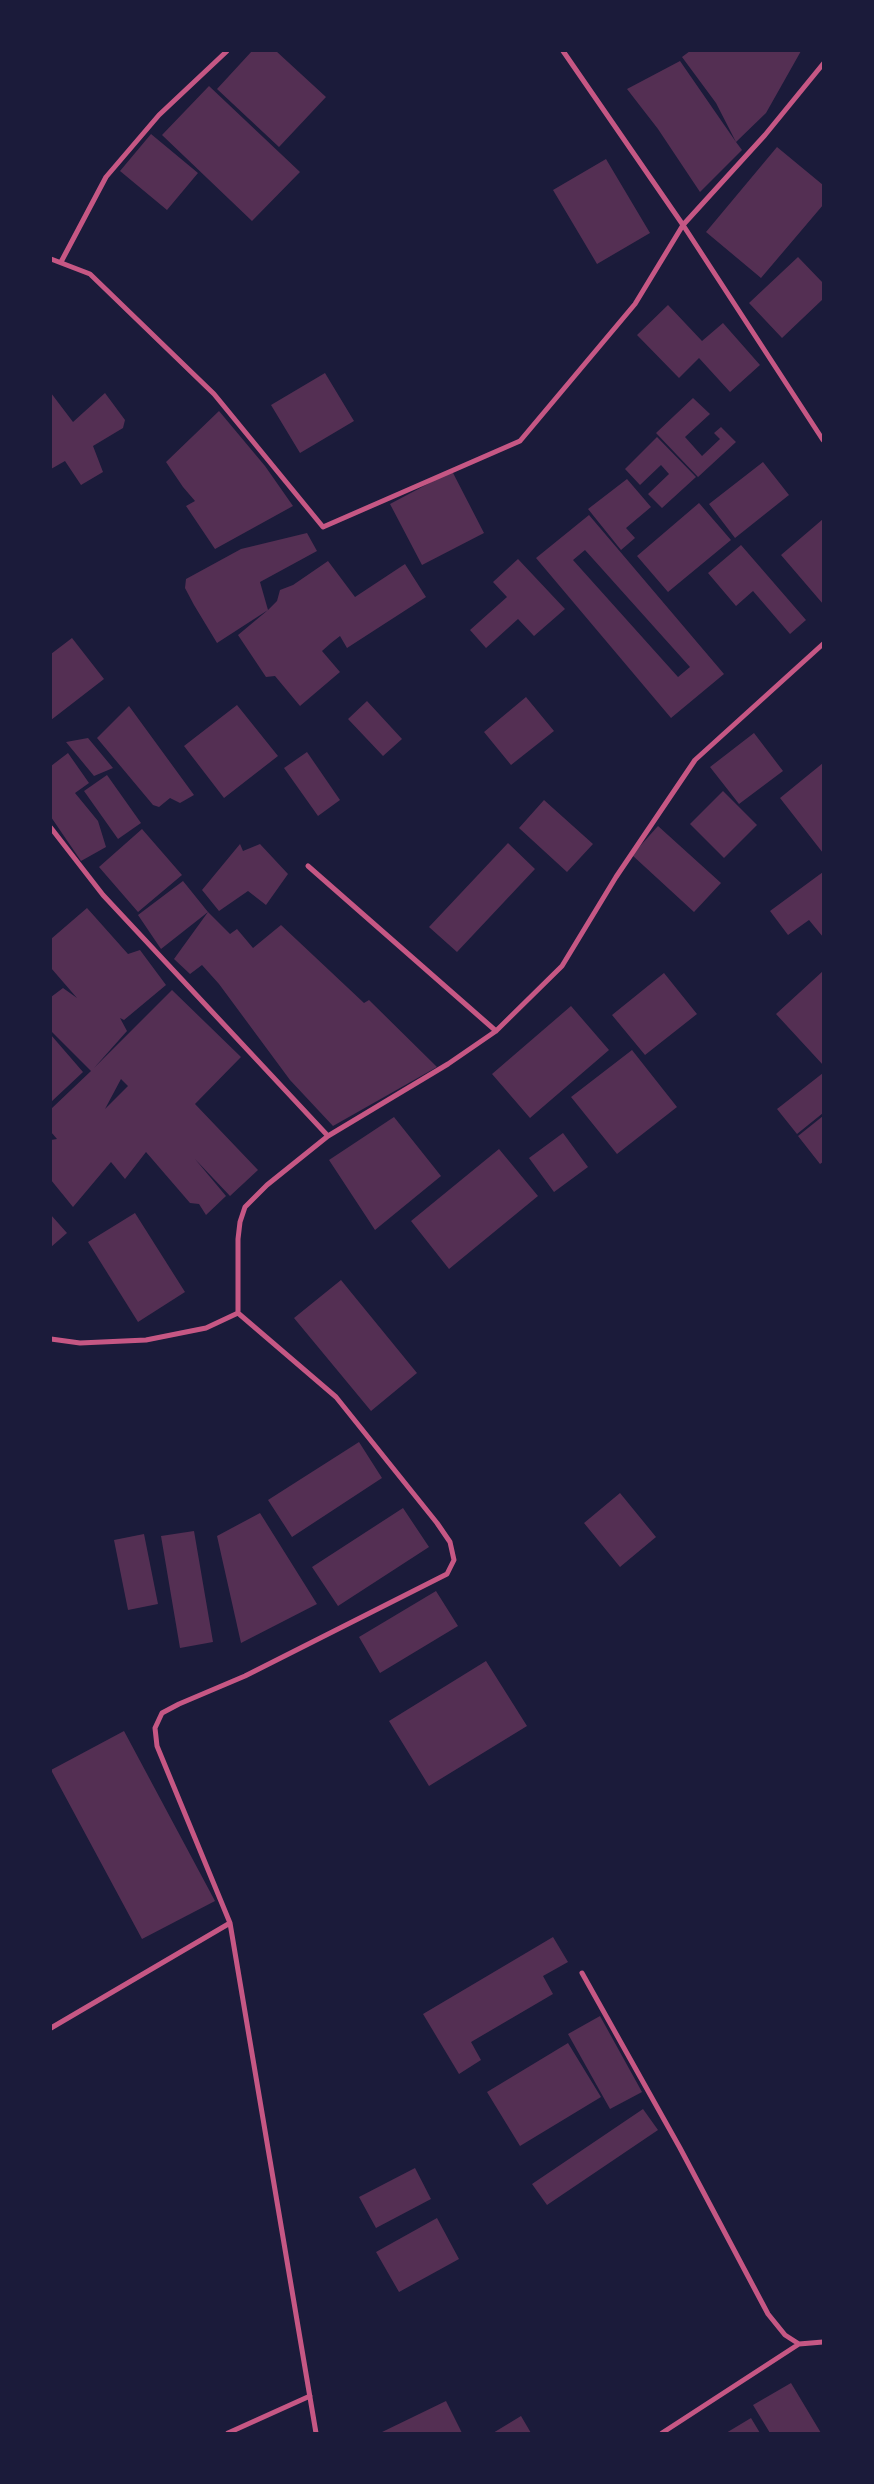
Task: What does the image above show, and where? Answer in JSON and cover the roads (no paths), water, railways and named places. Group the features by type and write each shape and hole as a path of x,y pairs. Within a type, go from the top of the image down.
{"street":[{"path":"61,262 106,177 159,115 227,51"},
{"path":"563,51 683,225 823,440"},
{"path":"51,259 90,274 214,394 323,527 520,440 635,304 683,225 765,135 823,64"},
{"path":"316,2433 230,1923 157,1746 155,1728 162,1713 245,1676 447,1574 454,1560 450,1542 437,1523 336,1397 238,1313 238,1239 240,1222 246,1207 267,1185 328,1136 448,1064 496,1032 562,966 616,877 695,760 823,644"},
{"path":"51,828 103,895 328,1136"},
{"path":"308,866 496,1032"},
{"path":"51,1339 80,1343 146,1340 206,1328 238,1313"},
{"path":"51,2028 230,1923"},
{"path":"582,1973 680,2148 768,2314 784,2335 799,2344"},
{"path":"662,2433 799,2344 823,2342"},
{"path":"228,2433 310,2396"}]}
